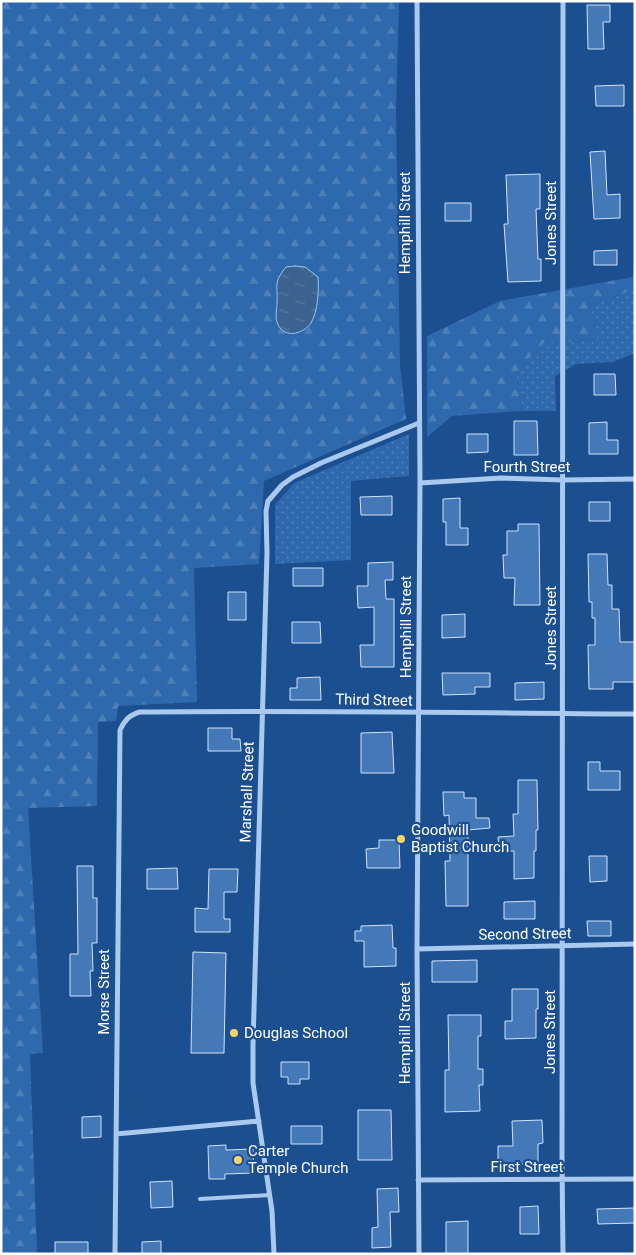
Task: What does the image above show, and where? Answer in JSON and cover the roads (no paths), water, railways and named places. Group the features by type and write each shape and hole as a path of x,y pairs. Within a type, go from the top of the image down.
{"street":[{"name":"Hemphill Street","path":"416,1 420,483 417,949 419,1254"},
{"name":"Jones Street","path":"563,1 563,1254"},
{"name":"Marshall Street","path":"274,1254 270,1196 253,1083 252,1044 267,553 266,511 268,502 282,485 293,476 419,423"},
{"name":"Fourth Street","path":"420,483 501,478 563,480 635,479"},
{"name":"Third Street","path":"120,730 127,717 140,712 635,714"},
{"name":"Morse Street","path":"115,1254 120,730"},
{"name":"Second Street","path":"417,949 635,944"},
{"path":"116,1134 258,1121"},
{"name":"First Street","path":"418,1180 635,1179"}],"lane":[{"path":"200,1199 270,1196"}],"water":[{"path":"286,267 305,267 318,277 317,307 311,323 307,327 298,332 288,333 283,331 277,322 277,284 279,277"}],"place":[{"name":"Goodwill Baptist Church","path":"401,839"},
{"name":"Douglas School","path":"234,1033"},
{"name":"Carter Temple Church","path":"238,1160"}]}
